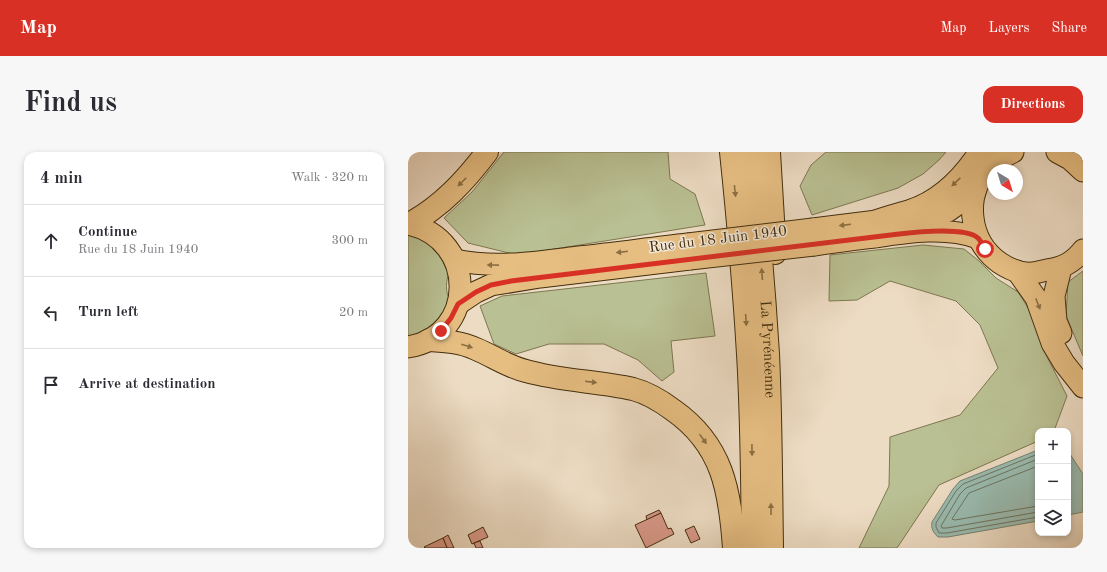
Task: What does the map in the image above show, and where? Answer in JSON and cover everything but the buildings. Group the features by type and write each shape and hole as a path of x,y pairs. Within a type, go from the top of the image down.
{"highway":[{"path":"408,224 423,217 447,197 469,175 487,152"},
{"name":"La Pyrénéenne","path":"731,152 738,212 748,355 752,451 753,548"},
{"name":"La Pyrénéenne","path":"750,152 757,213 768,355 772,548"},
{"path":"768,355 778,326 774,207 770,152"},
{"path":"877,221 910,211 942,194 958,181 980,152"},
{"path":"429,340 454,342 469,346 524,371 635,390 660,401 685,419 702,437 718,462 727,491 732,521 734,548"}],"main road":[{"path":"1057,152 1070,159 1083,171"},
{"path":"1006,154 990,167 981,179 975,192 972,207 973,223 978,238 985,249 994,259 1005,266 1017,271 1030,273 1061,268 1083,250"},
{"name":"Rue du 18 Juin 1940","path":"814,237 877,221 900,222 932,217 948,211 975,192"},
{"path":"408,224 423,229 436,236 447,247 455,260 460,274 458,304 451,318 441,331 429,340 415,346 408,347"},
{"name":"Rue du 18 Juin 1940","path":"458,304 476,292 491,285 689,252 814,237 950,231 966,233 978,238"},
{"name":"Rue du 18 Juin 1940","path":"455,260 490,265 689,252"},
{"path":"1061,268 1054,296 1056,321 1070,359 1083,386"},
{"path":"1017,271 1036,298 1052,343 1064,363 1083,386"}],"green space":[{"path":"504,152 668,152 670,179 695,194 705,225 517,255 468,243 444,218 472,192"},
{"path":"826,152 946,152 923,174 898,188 812,215 800,186 811,165"},
{"path":"408,234 430,244 438,252 449,273 446,286 447,294 450,300 439,321 435,325 430,329 408,339"},
{"path":"923,245 964,249 996,278 1018,292 1032,314 1043,349 1067,396 1055,428 1035,428 1035,442 939,485 897,548 859,548 889,486 890,437 960,415 998,368 980,325 956,301 890,281 857,300 829,301 830,255"},
{"path":"1083,271 1083,356 1066,316 1068,282"},
{"path":"706,273 715,336 671,341 674,372 662,381 638,360 604,344 549,344 516,354 494,344 480,306 502,296"}],"water":[{"path":"1035,451 1035,522 948,537 938,537 932,529 932,522 953,489 960,481"},
{"path":"1071,456 1083,474 1083,512 1071,514"}],"route":[{"path":"441,331 451,318 458,304 476,292 491,285 511,281 925,232 950,231 966,233 978,238 985,249"}]}
